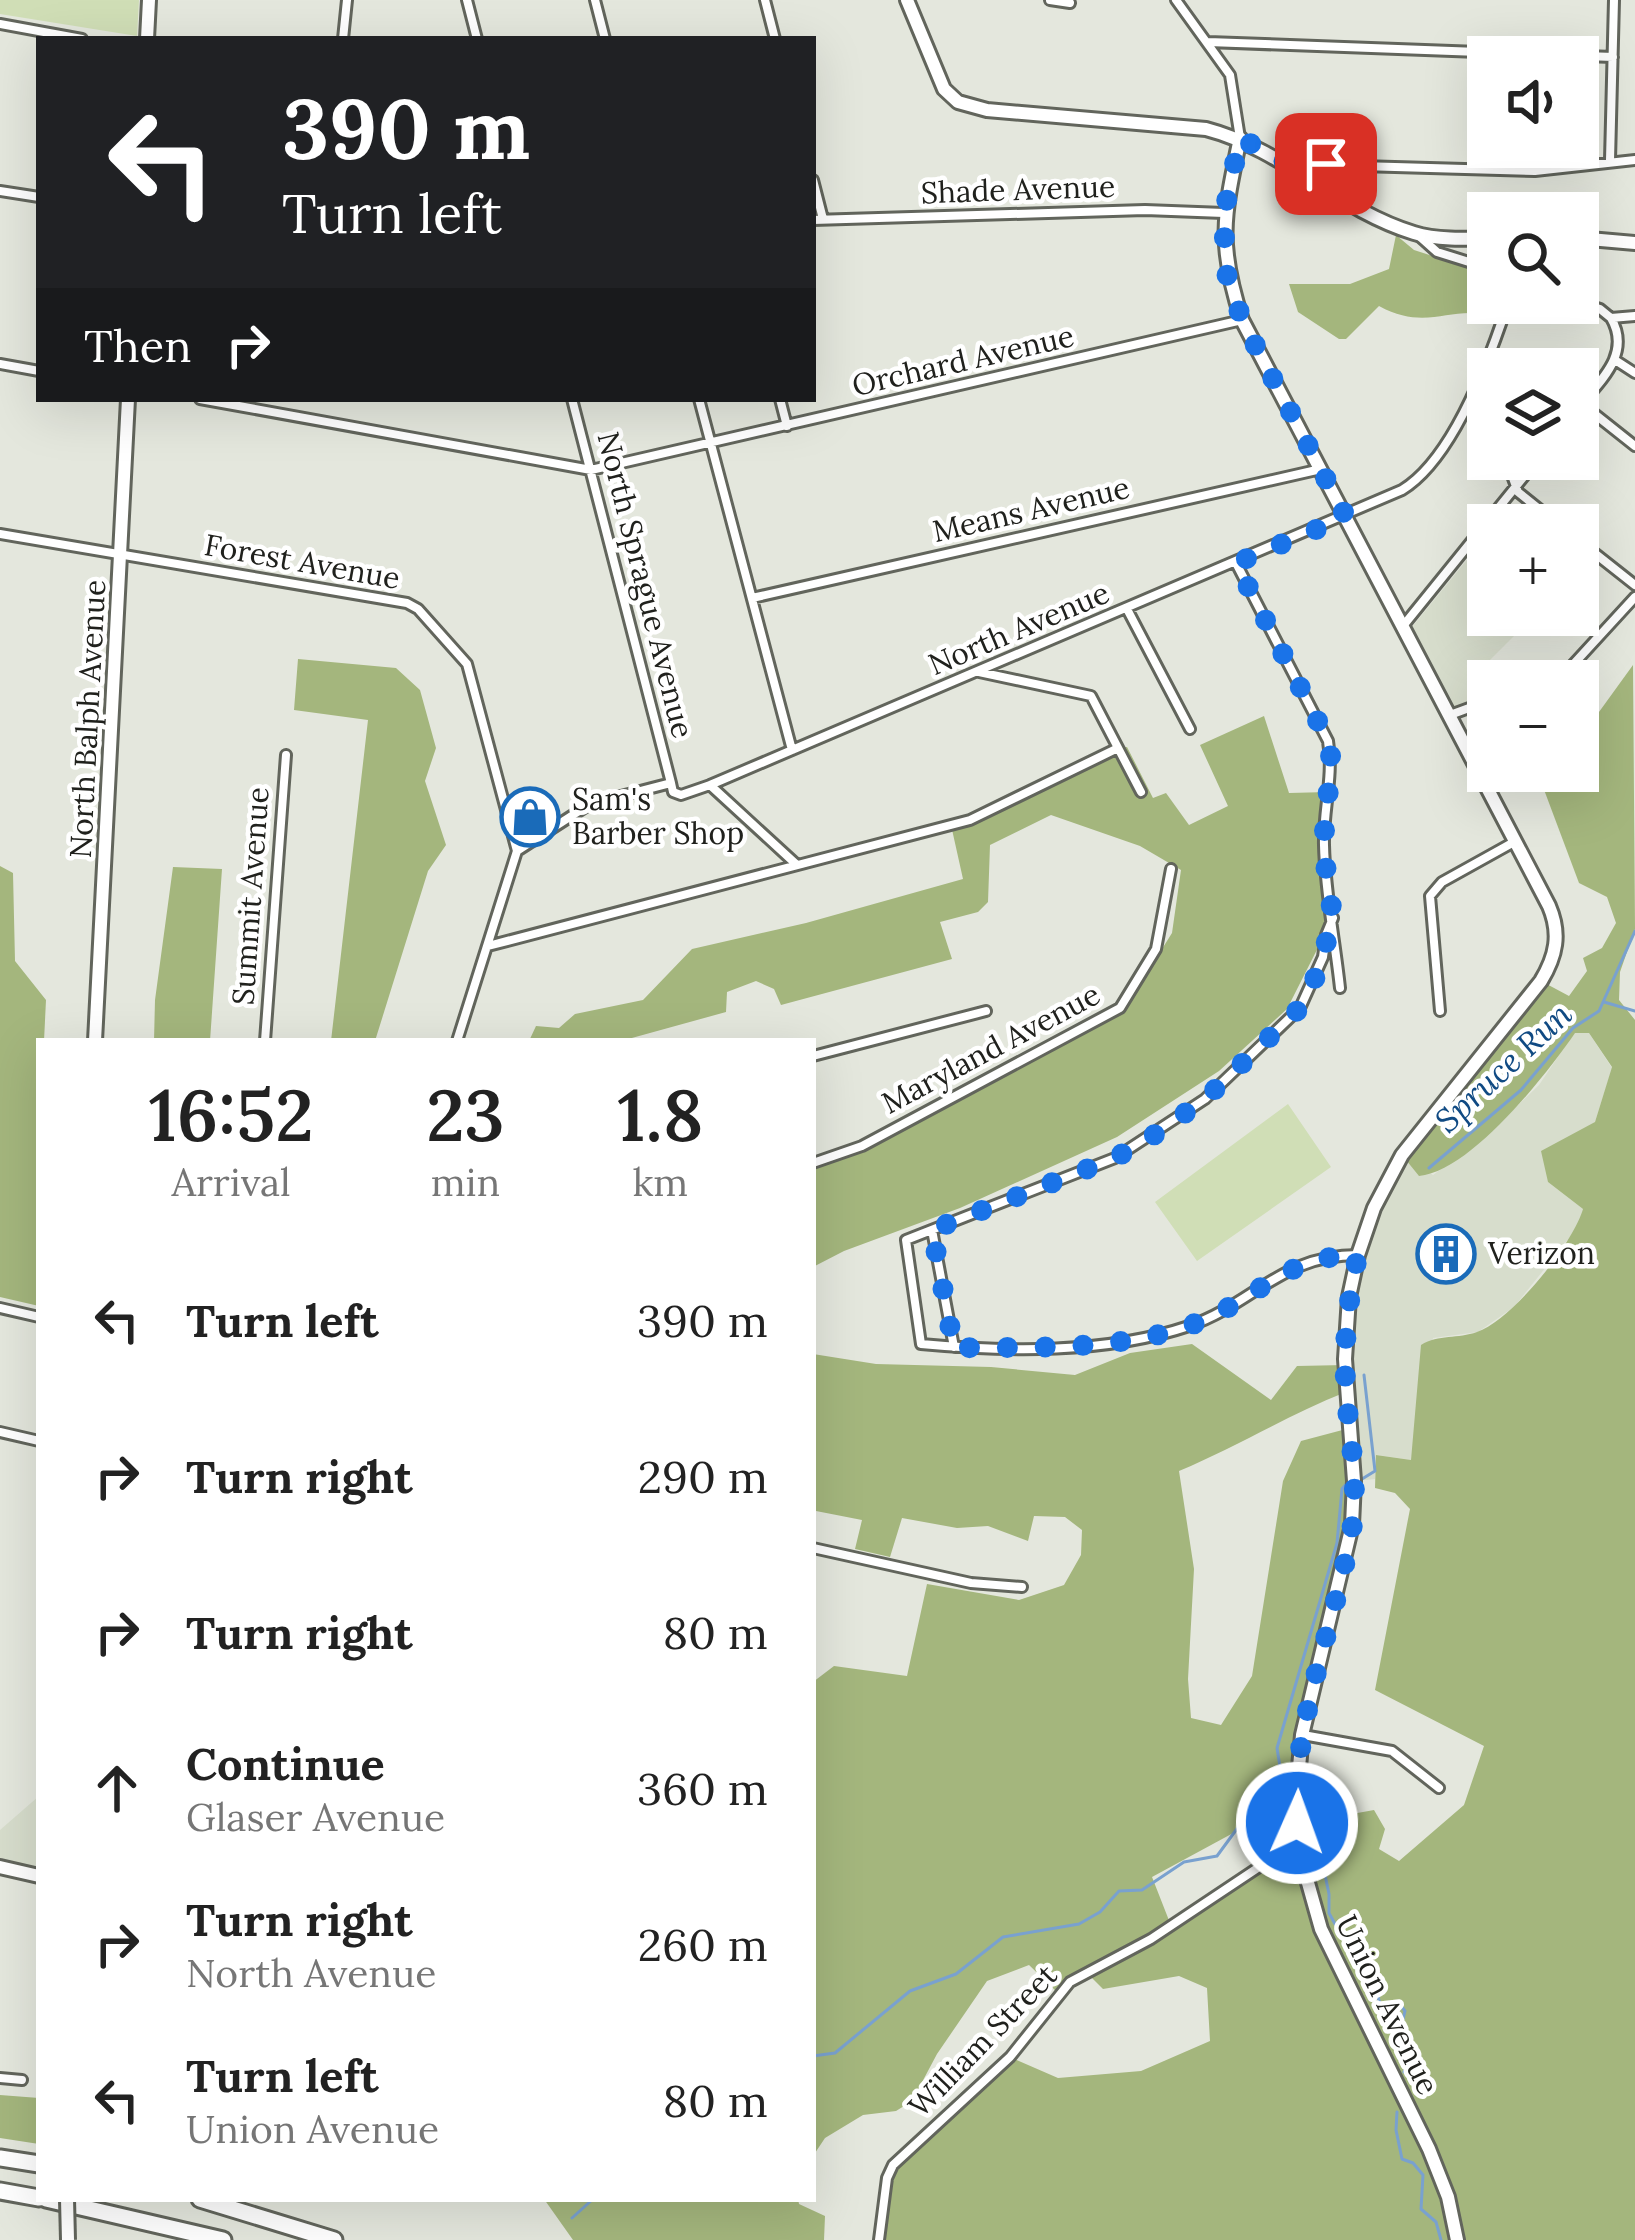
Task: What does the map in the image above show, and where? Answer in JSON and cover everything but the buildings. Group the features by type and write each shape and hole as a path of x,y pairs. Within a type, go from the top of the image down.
{"highway":[{"path":"0,2158 36,2164"},
{"path":"0,2192 36,2197"},
{"path":"60,2202 224,2240"},
{"path":"210,2202 334,2240"}],"street":[{"path":"147,36 148,0"},
{"path":"343,36 347,0"},
{"path":"467,0 476,36"},
{"path":"596,0 604,36"},
{"path":"765,0 774,36"},
{"path":"907,0 944,89 958,102 987,110 1206,129 1240,138 1343,200 1417,234 1442,254 1467,262"},
{"path":"1050,0 1070,3"},
{"path":"1176,0 1230,75 1240,138"},
{"path":"1610,160 1614,0"},
{"path":"0,25 64,36"},
{"path":"1208,42 1613,57"},
{"name":"Union Avenue","path":"1240,138 1224,213 1225,269 1242,320 1555,918 1553,961 1402,1155 1374,1208 1358,1255 1349,1297 1345,1359 1354,1481 1352,1526 1302,1735 1296,1799 1298,1841 1316,1914 1429,2150 1448,2197 1457,2240"},
{"path":"1289,164 1535,170 1635,160"},
{"path":"0,191 36,197"},
{"name":"Shade Avenue","path":"818,220 1145,210 1224,213"},
{"path":"1417,234 1467,237"},
{"path":"1599,240 1635,244"},
{"path":"1599,309 1611,318 1619,337 1615,360 1599,381"},
{"path":"1611,318 1635,316"},
{"name":"Orchard Avenue","path":"217,402 591,470 1242,320"},
{"path":"1615,360 1635,373"},
{"path":"0,364 36,370"},
{"name":"North Balph Avenue","path":"95,1038 128,402"},
{"name":"North Sprague Avenue","path":"573,402 670,783"},
{"path":"700,402 792,750"},
{"path":"781,402 787,426"},
{"name":"North Avenue","path":"710,785 1346,517 1412,484 1467,406"},
{"path":"1599,420 1635,446"},
{"name":"Means Avenue","path":"752,598 1321,469"},
{"path":"1513,480 1535,504"},
{"path":"1403,626 1522,480"},
{"name":"Forest Avenue","path":"0,534 406,603 418,609 467,664 517,851"},
{"path":"1599,557 1635,585"},
{"path":"1236,563 1328,741 1333,770 1325,808 1324,854 1340,988"},
{"path":"1577,660 1635,597"},
{"path":"1127,609 1190,729"},
{"path":"978,672 1091,696 1141,792"},
{"path":"1450,715 1467,709"},
{"path":"487,946 970,820 1118,748"},
{"name":"Summit Avenue","path":"265,1038 286,755"},
{"path":"459,1038 517,851 590,804 670,783 673,792 681,795 710,785 796,865"},
{"path":"1440,1011 1430,896 1442,882 1516,841"},
{"name":"Maryland Avenue","path":"816,1162 862,1146 1120,1008 1156,949 1171,869"},
{"path":"1333,918 1318,972 1300,1008 1205,1099 1115,1158 906,1240 921,1345 954,1348 1084,1346 1142,1339 1192,1325 1226,1309 1318,1256 1358,1255"},
{"path":"816,1055 986,1011"},
{"path":"932,1230 954,1348"},
{"path":"0,1308 36,1316"},
{"path":"0,1432 36,1440"},
{"path":"816,1550 970,1583 1022,1586"},
{"path":"1302,1735 1392,1751 1439,1788"},
{"name":"William Street","path":"879,2240 893,2165 1010,2057 1058,1993 1086,1972 1151,1939 1298,1841"},
{"path":"0,1867 36,1875"},
{"path":"0,2078 22,2080"},
{"path":"67,2202 68,2240"}],"shaded area":[{"path":"1467,560 1467,636 1514,636 1490,660 1467,660 1467,704 1455,708 1412,627"},
{"path":"1574,1033 1589,1033 1612,1068 1595,1122 1548,1182 1583,1209 1578,1227 1514,1307 1478,1332 1433,1338 1411,1460 1377,1455 1375,1479 1354,1481 1346,1392 1358,1255 1402,1155 1433,1175 1484,1138 1539,1085"},
{"path":"36,1799 36,1875 0,1867 0,1830"}],"green space":[{"path":"0,0 139,0 137,36 0,14"},
{"path":"1396,235 1414,250 1467,267 1467,313 1412,317 1379,306 1346,339 1339,339 1298,312 1289,284 1350,284 1389,269"},
{"path":"298,659 396,668 420,690 436,748 425,781 446,845 428,871 376,1038 331,1038 368,720 294,710"},
{"path":"1633,665 1635,929 1620,972 1619,1000 1635,1020 1635,2240 879,2240 893,2165 1010,2057 1058,2078 1141,2071 1210,2041 1207,1988 1179,1976 1103,1989 1086,1972 1058,1993 1029,1965 987,1981 937,2054 912,2101 896,2111 863,2115 825,2138 816,2152 816,1680 834,1666 907,1676 927,1584 1019,1600 1064,1585 1081,1555 1082,1530 1065,1517 1034,1516 1028,1541 988,1526 957,1528 902,1518 890,1557 855,1549 862,1520 816,1511 816,1354 876,1364 1075,1375 1130,1353 1192,1344 1271,1400 1297,1366 1345,1365 1346,1392 1179,1471 1194,1569 1188,1679 1191,1718 1221,1725 1252,1676 1283,1481 1301,1441 1350,1428 1352,1525 1302,1735 1296,1799 1152,1877 1170,1923 1298,1841 1297,1824 1374,1810 1385,1829 1379,1849 1399,1861 1464,1805 1484,1746 1375,1690 1410,1509 1395,1493 1375,1488 1376,1455 1411,1460 1421,1345 1491,1325 1523,1297 1567,1241 1583,1209 1548,1182 1541,1151 1595,1122 1612,1067 1589,1033 1575,1033 1506,1118 1461,1158 1419,1176 1402,1155 1541,981 1569,996 1587,971 1583,958 1602,948 1616,923 1607,897 1579,883 1545,792 1599,792 1599,712"},
{"path":"1264,716 1289,793 1328,792 1324,825 1333,918 1287,1009 1219,1071 1117,1137 960,1208 816,1265 816,1162 862,1146 1125,1008 1172,933 1181,870 1140,846 1051,815 990,845 988,902 978,912 940,922 952,959 781,1005 774,989 756,981 727,992 726,1012 632,1038 530,1038 536,1026 559,1028 575,1014 643,1000 692,949 963,879 951,825 1118,748 1127,747 1153,798 1166,793 1189,825 1228,806 1200,745"},
{"path":"0,866 13,873 15,961 46,1000 44,1038 36,1038 36,1305 0,1297"},
{"path":"173,867 222,869 210,1038 154,1038"},
{"path":"1288,1104 1331,1167 1197,1261 1155,1202"},
{"path":"0,2095 36,2098 36,2144 0,2138"},
{"path":"546,2202 799,2202 825,2216 824,2240 573,2240"}],"waterway":[{"name":"Spruce Run","path":"1429,1168 1521,1090 1573,1028 1599,1011 1635,931"},
{"path":"1604,1002 1635,1011"},
{"name":"Spruce Run","path":"1362,1479 1375,1471 1364,1375"},
{"name":"Spruce Run","path":"1289,1820 1278,1808 1285,1798 1277,1748 1337,1543 1342,1489 1347,1483"},
{"path":"816,2056 835,2053 910,1991 956,1974 1003,1937 1079,1924 1100,1912 1119,1891 1142,1890 1184,1862 1217,1856 1239,1826 1278,1808"},
{"name":"Spruce Run","path":"1305,1835 1320,1851 1329,1913 1341,1935 1358,1950 1364,1969 1377,1976 1382,2011 1388,2014 1401,2006 1405,2011 1397,2043 1401,2045 1409,2036 1414,2053 1404,2072"},
{"name":"Spruce Run","path":"1397,2112 1402,2159 1423,2175 1421,2209 1436,2222 1441,2240"},
{"path":"572,2218 590,2202"}],"place":[{"name":"Sam's Barber Shop","path":"530,817"},
{"name":"Verizon","path":"1446,1254"}],"route":[{"path":"1297,1823 1302,1735 1352,1526 1354,1481 1345,1359 1349,1297 1358,1255 1318,1256 1226,1309 1192,1325 1142,1339 1084,1346 954,1348 932,1230 1115,1158 1154,1135 1205,1099 1300,1008 1318,972 1333,918 1324,854 1325,808 1333,770 1328,741 1236,563 1346,517 1242,320 1225,269 1224,213 1240,138 1289,164 1326,164"}]}
